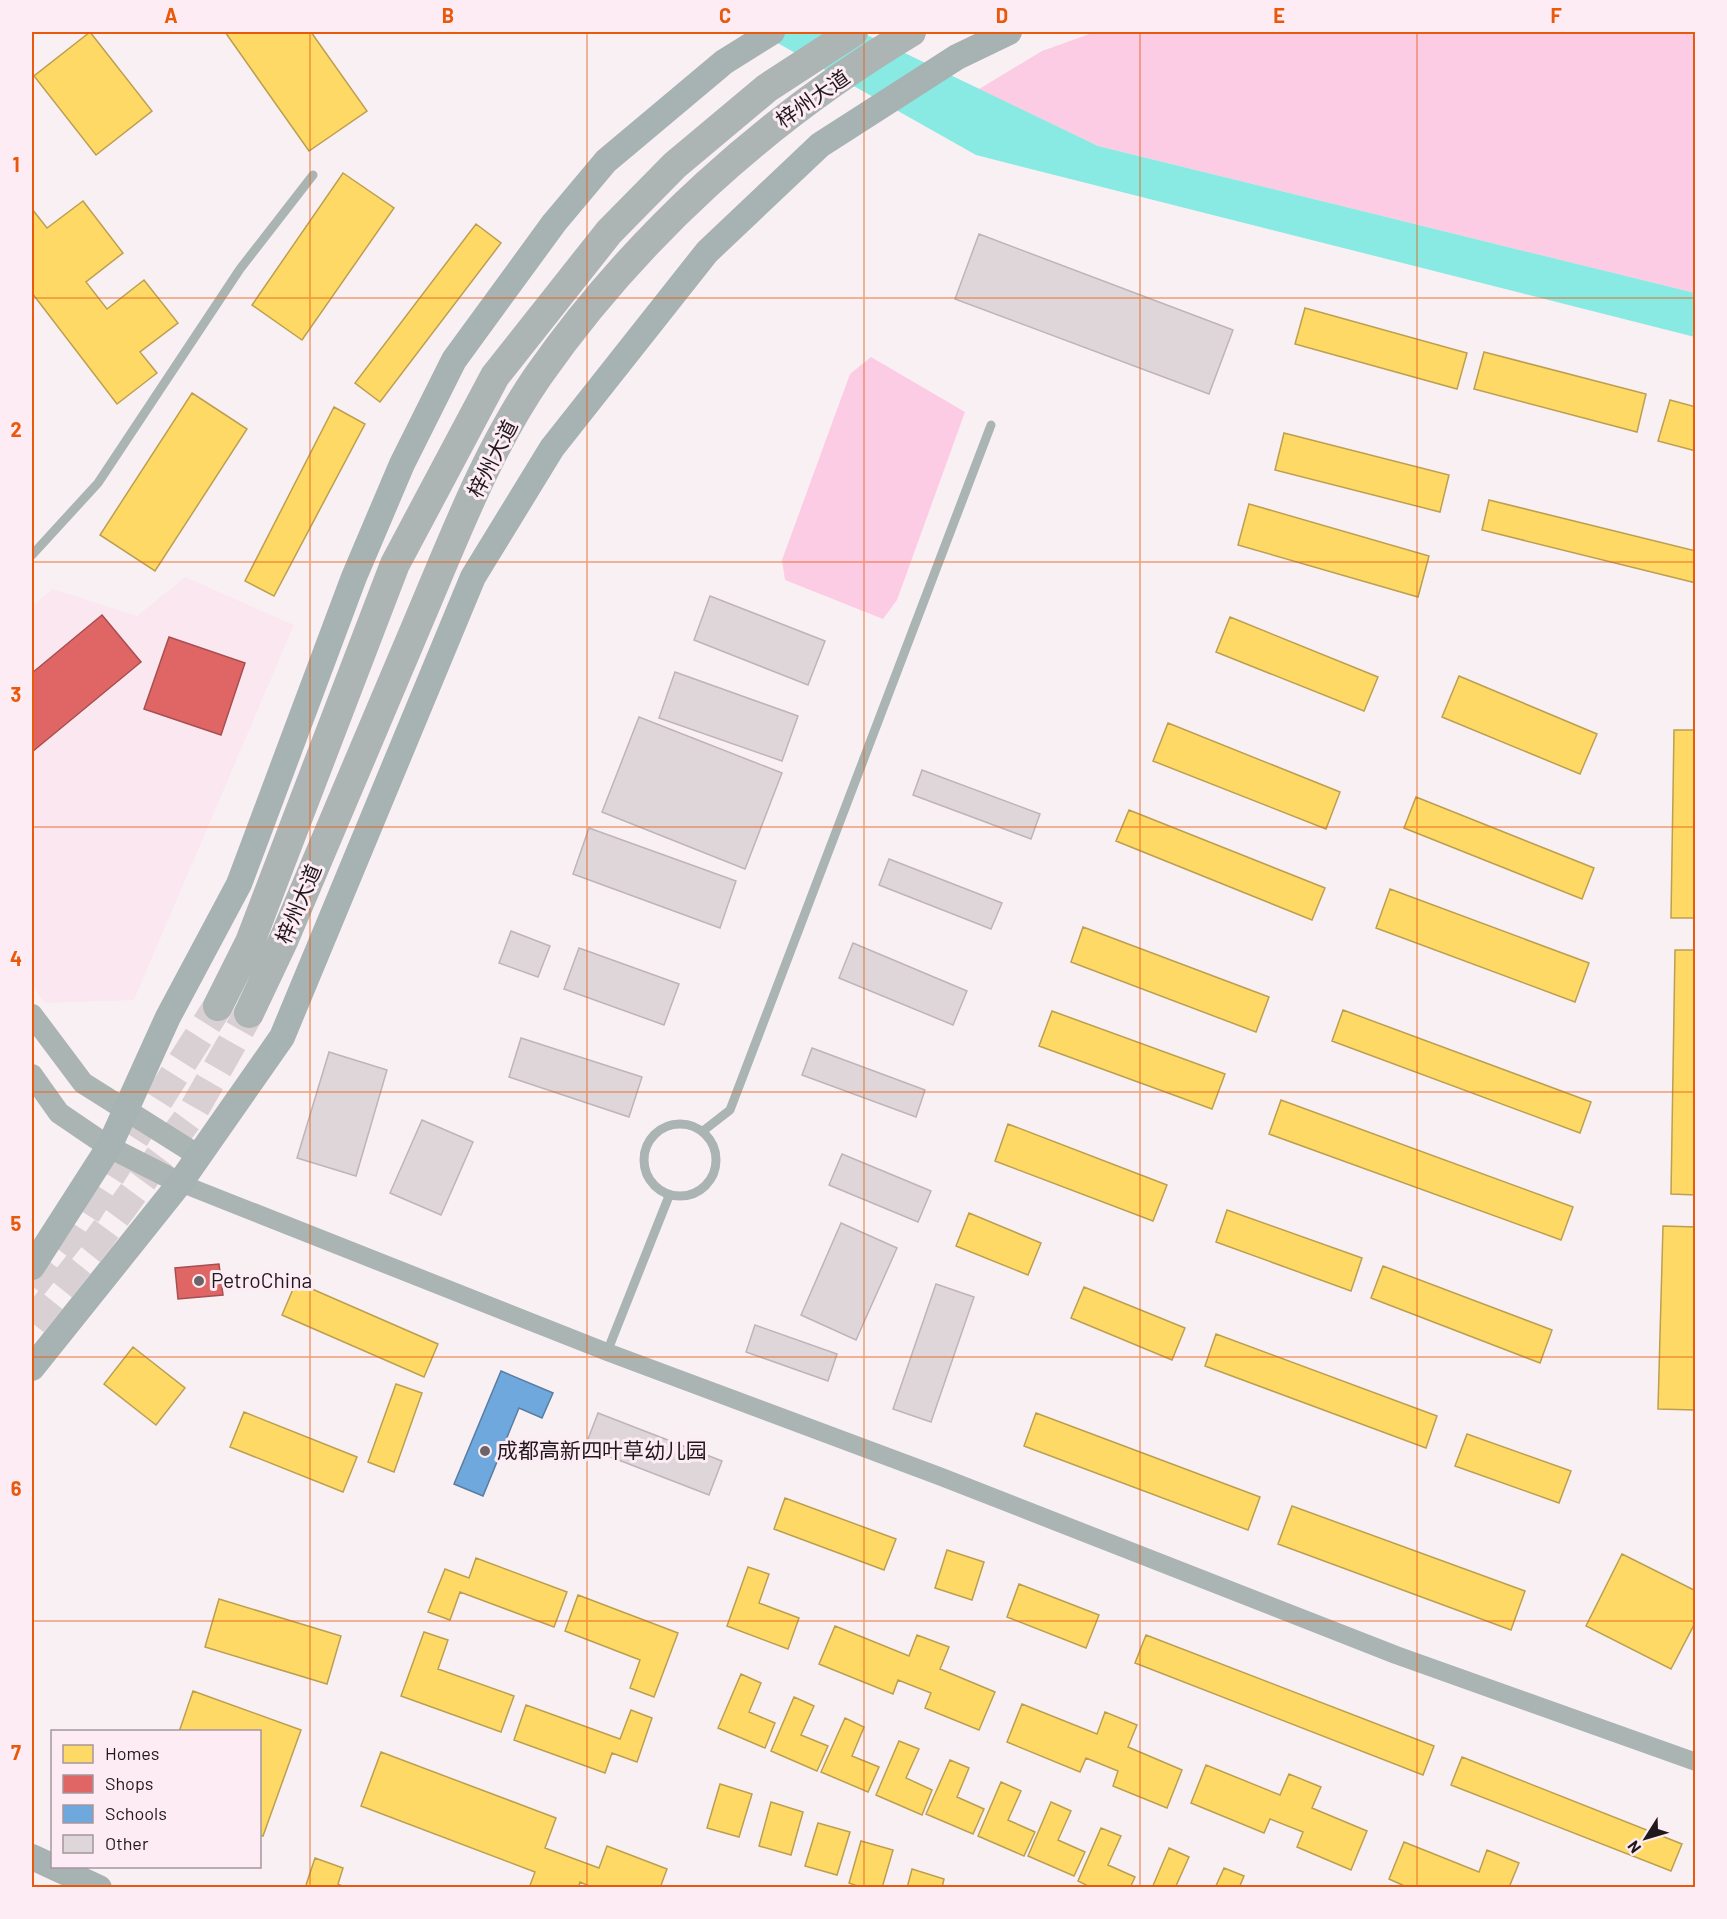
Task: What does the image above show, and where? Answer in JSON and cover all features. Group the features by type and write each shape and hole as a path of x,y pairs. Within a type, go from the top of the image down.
{"highway":[{"name":"梓州大道","path":"218,1006 250,942 395,564 495,376 609,232 675,165 767,88 853,32"},
{"name":"梓州大道","path":"249,1013 284,939 486,466 537,377 601,293 699,191 786,115 910,32"}],"main road":[{"path":"32,1267 110,1147 168,1017 239,884 354,577 402,464 454,360 554,224 606,161 724,62 772,32"},
{"path":"32,1368 180,1183 282,1037 473,577 552,448 707,252 820,145 957,57 1009,32"},
{"path":"32,1857 51,1866"},
{"path":"57,1868 99,1887"}],"street":[{"path":"32,1015 83,1083 199,1156"},
{"path":"32,1075 59,1113 110,1147 180,1183 607,1352 928,1472 1396,1655 1695,1762"}],"lane":[{"path":"32,555 98,483 240,269 313,175"},
{"path":"703,1131 730,1110 990,425"},
{"path":"678,1123 703,1131 717,1152 713,1177 694,1195 669,1196 649,1180 643,1155 655,1132 678,1123"},
{"path":"607,1352 669,1196"}],"shaded area":[{"path":"1095,32 1695,32 1695,293 1098,146 979,89 1042,51"},
{"path":"871,357 965,412 897,600 883,619 785,580 782,560 850,374"},
{"path":"185,577 294,625 134,1000 45,1003 32,986 32,606 53,589 137,616"}],"water":[{"path":"758,32 861,32 1098,146 1695,293 1695,337 976,155"}],"building: Homes":[{"path":"90,32 152,111 96,155 34,76"},
{"path":"225,32 311,32 367,111 309,151"},
{"path":"343,173 394,208 302,340 252,305"},
{"path":"83,201 123,253 86,282 107,309 144,280 178,323 140,352 157,373 117,404 32,293 32,209 47,228"},
{"path":"476,224 501,243 380,402 355,383"},
{"path":"1305,308 1467,353 1457,389 1295,344"},
{"path":"1484,352 1646,394 1637,432 1474,389"},
{"path":"192,393 247,429 155,571 100,535"},
{"path":"1670,400 1696,407 1696,451 1658,441"},
{"path":"334,407 365,424 274,596 245,581"},
{"path":"1284,433 1449,475 1440,512 1275,470"},
{"path":"1489,500 1696,551 1696,583 1482,530"},
{"path":"1249,504 1429,556 1418,597 1238,545"},
{"path":"1230,617 1378,677 1364,711 1216,652"},
{"path":"1459,676 1597,734 1580,774 1442,717"},
{"path":"1168,723 1340,792 1326,829 1153,761"},
{"path":"1674,730 1696,730 1696,918 1671,918"},
{"path":"1416,797 1594,868 1582,899 1404,828"},
{"path":"1129,810 1325,888 1312,920 1116,841"},
{"path":"1390,889 1589,963 1575,1002 1376,928"},
{"path":"1083,927 1269,997 1256,1032 1071,962"},
{"path":"1675,950 1696,950 1696,1195 1671,1194"},
{"path":"1343,1010 1591,1102 1580,1133 1332,1041"},
{"path":"1052,1011 1225,1074 1212,1109 1039,1046"},
{"path":"1281,1100 1573,1207 1561,1240 1269,1134"},
{"path":"1008,1124 1167,1185 1153,1221 995,1161"},
{"path":"1227,1210 1362,1258 1351,1291 1216,1242"},
{"path":"969,1213 1041,1243 1028,1275 956,1246"},
{"path":"1663,1226 1696,1227 1695,1410 1658,1409"},
{"path":"1383,1266 1552,1330 1540,1363 1371,1298"},
{"path":"296,1282 438,1344 424,1377 282,1315"},
{"path":"1084,1287 1185,1328 1172,1360 1071,1318"},
{"path":"1216,1334 1437,1416 1426,1448 1205,1366"},
{"path":"133,1347 185,1388 156,1425 104,1384"},
{"path":"396,1384 422,1393 394,1472 368,1462"},
{"path":"244,1412 357,1457 343,1492 230,1447"},
{"path":"1036,1413 1260,1497 1248,1530 1024,1446"},
{"path":"1467,1434 1571,1471 1559,1503 1455,1466"},
{"path":"785,1498 896,1539 884,1570 774,1529"},
{"path":"1292,1506 1525,1591 1511,1630 1278,1544"},
{"path":"947,1550 984,1562 972,1600 935,1588"},
{"path":"1622,1554 1696,1591 1696,1621 1671,1669 1586,1626"},
{"path":"476,1558 567,1592 554,1627 460,1592 450,1620 428,1612 445,1569 469,1578"},
{"path":"748,1567 769,1574 759,1603 799,1618 788,1649 727,1626"},
{"path":"1019,1584 1099,1615 1086,1648 1007,1617"},
{"path":"578,1595 678,1633 654,1697 630,1688 640,1660 565,1631"},
{"path":"219,1599 341,1636 327,1684 205,1647"},
{"path":"835,1626 909,1656 917,1635 949,1647 940,1669 995,1692 979,1730 925,1708 931,1693 898,1680 893,1694 819,1664"},
{"path":"424,1632 448,1640 438,1669 514,1696 501,1732 401,1696"},
{"path":"1146,1635 1434,1746 1423,1775 1135,1663"},
{"path":"741,1674 761,1683 749,1712 775,1723 765,1748 718,1728"},
{"path":"193,1691 301,1730 263,1836 261,1835 261,1730 180,1730"},
{"path":"794,1697 814,1706 801,1735 828,1746 817,1771 771,1751"},
{"path":"1022,1704 1097,1734 1105,1712 1137,1725 1128,1747 1182,1770 1167,1808 1113,1786 1118,1771 1086,1758 1080,1772 1007,1742"},
{"path":"526,1705 620,1739 631,1710 652,1718 637,1762 612,1753 605,1773 514,1740"},
{"path":"845,1718 864,1727 852,1756 879,1767 868,1792 821,1772"},
{"path":"899,1741 919,1749 906,1778 932,1790 922,1815 876,1795"},
{"path":"381,1752 556,1818 545,1848 599,1868 607,1846 667,1869 660,1888 594,1888 580,1882 578,1888 529,1888 535,1872 361,1806"},
{"path":"1462,1757 1682,1844 1671,1871 1451,1785"},
{"path":"950,1760 969,1768 957,1797 984,1809 973,1834 926,1814"},
{"path":"1206,1765 1280,1795 1289,1774 1321,1787 1312,1808 1367,1831 1351,1870 1297,1847 1303,1832 1270,1819 1264,1833 1191,1803"},
{"path":"1001,1782 1021,1791 1008,1820 1035,1832 1024,1856 978,1836"},
{"path":"720,1784 752,1794 739,1837 707,1828"},
{"path":"771,1802 803,1812 791,1855 759,1846"},
{"path":"1051,1802 1071,1811 1058,1840 1085,1852 1074,1876 1028,1856"},
{"path":"818,1823 850,1832 837,1875 805,1866"},
{"path":"1101,1828 1121,1836 1108,1865 1135,1877 1130,1888 1092,1888 1078,1881"},
{"path":"861,1841 893,1850 882,1888 863,1888 849,1883"},
{"path":"1404,1842 1479,1872 1487,1850 1519,1863 1510,1885 1516,1888 1409,1888 1389,1879"},
{"path":"1169,1848 1189,1857 1176,1886 1180,1888 1152,1888"},
{"path":"315,1858 343,1868 338,1884 346,1888 305,1888"},
{"path":"1224,1868 1244,1876 1239,1888 1215,1888"},
{"path":"912,1869 944,1879 942,1888 907,1888"}],"building: Shops":[{"path":"102,615 141,662 32,752 32,673"},
{"path":"169,637 245,663 221,735 144,709"},
{"path":"219,1264 223,1295 178,1299 175,1268"}],"building: Schools":[{"name":"成都高新四叶草幼儿园","path":"501,1371 553,1393 542,1418 519,1408 483,1496 454,1484"}],"building: Other":[{"path":"979,234 1233,330 1209,394 955,299"},
{"path":"710,596 825,641 808,685 694,640"},
{"path":"675,672 798,716 782,761 659,718"},
{"path":"639,717 782,773 745,869 602,812"},
{"path":"922,770 1040,814 1031,839 913,795"},
{"path":"589,828 736,881 720,928 573,874"},
{"path":"889,859 1002,903 991,929 879,885"},
{"path":"511,931 550,946 538,977 499,963"},
{"path":"853,943 967,991 953,1025 839,978"},
{"path":"579,948 679,984 664,1025 564,989"},
{"path":"521,1038 642,1077 629,1117 509,1077"},
{"path":"812,1048 925,1090 916,1117 802,1075"},
{"path":"329,1052 387,1070 356,1176 297,1158"},
{"path":"422,1120 473,1142 441,1215 390,1193"},
{"path":"842,1154 931,1191 918,1222 829,1185"},
{"path":"841,1223 897,1248 856,1340 801,1315"},
{"path":"936,1284 974,1297 931,1422 893,1409"},
{"path":"755,1325 837,1354 828,1381 746,1352"},
{"path":"598,1413 722,1461 709,1495 585,1447"}],"tunnel":[{"path":"32,1286 75,1231 218,1006"},
{"path":"32,1323 99,1239 192,1113 249,1013"}],"place":[{"name":"PetroChina","path":"199,1281"},
{"name":"成都高新四叶草幼儿园","path":"485,1451"}]}
